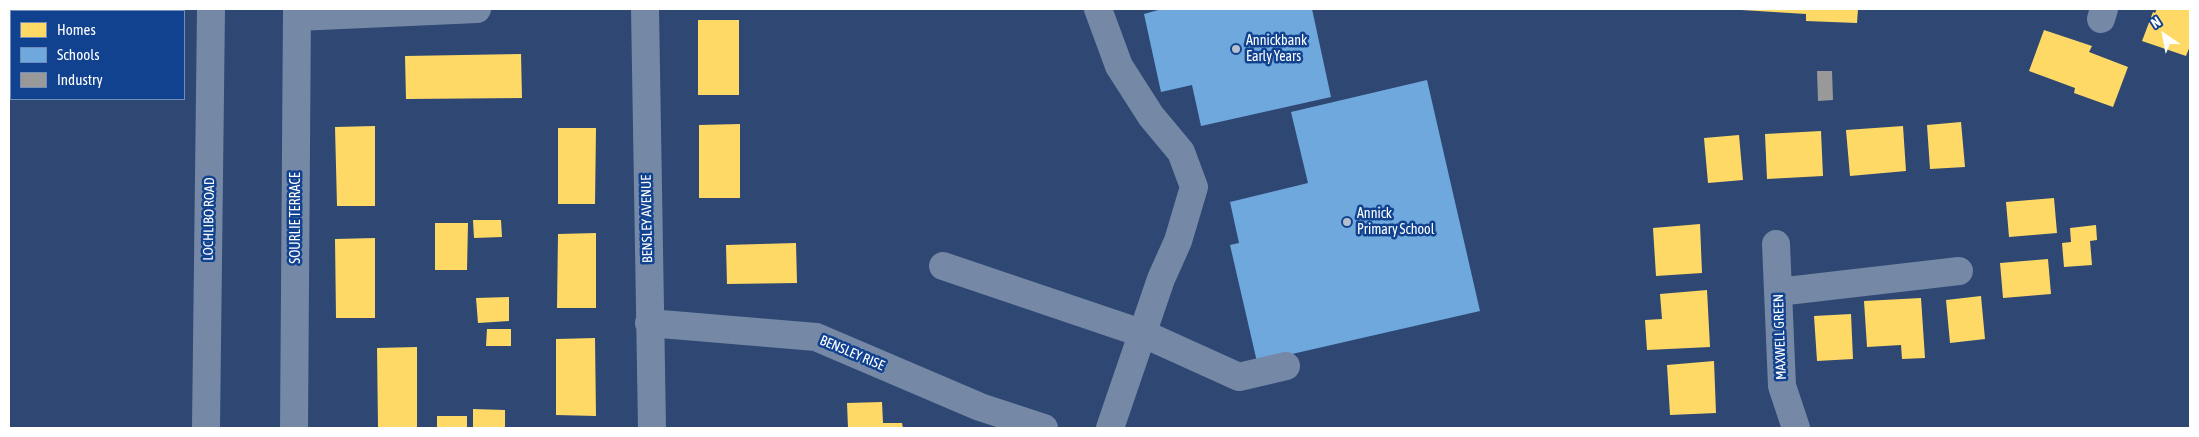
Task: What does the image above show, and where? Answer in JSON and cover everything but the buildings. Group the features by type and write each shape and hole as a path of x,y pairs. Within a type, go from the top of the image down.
{"street":[{"name":"LOCHLIBO ROAD","path":"206,428 212,9"},
{"path":"297,13 477,9"},
{"name":"BENSLEY AVENUE","path":"645,9 652,428"},
{"path":"1098,9 1119,66 1151,116 1181,152 1194,187 1178,241 1161,279 1144,334 1110,428"},
{"name":"SOURLIE TERRACE","path":"294,428 297,13"},
{"name":"MAXWELL GREEN","path":"1776,244 1782,386 1796,428"},
{"path":"943,266 1144,334 1239,377 1286,366"},
{"path":"1778,292 1959,271"},
{"name":"BENSLEY RISE","path":"649,323 816,337 976,418 1044,428"}],"place":[{"name":"Annickbank Early Years","path":"1236,49"},
{"name":"Annick Primary School","path":"1347,222"}]}
